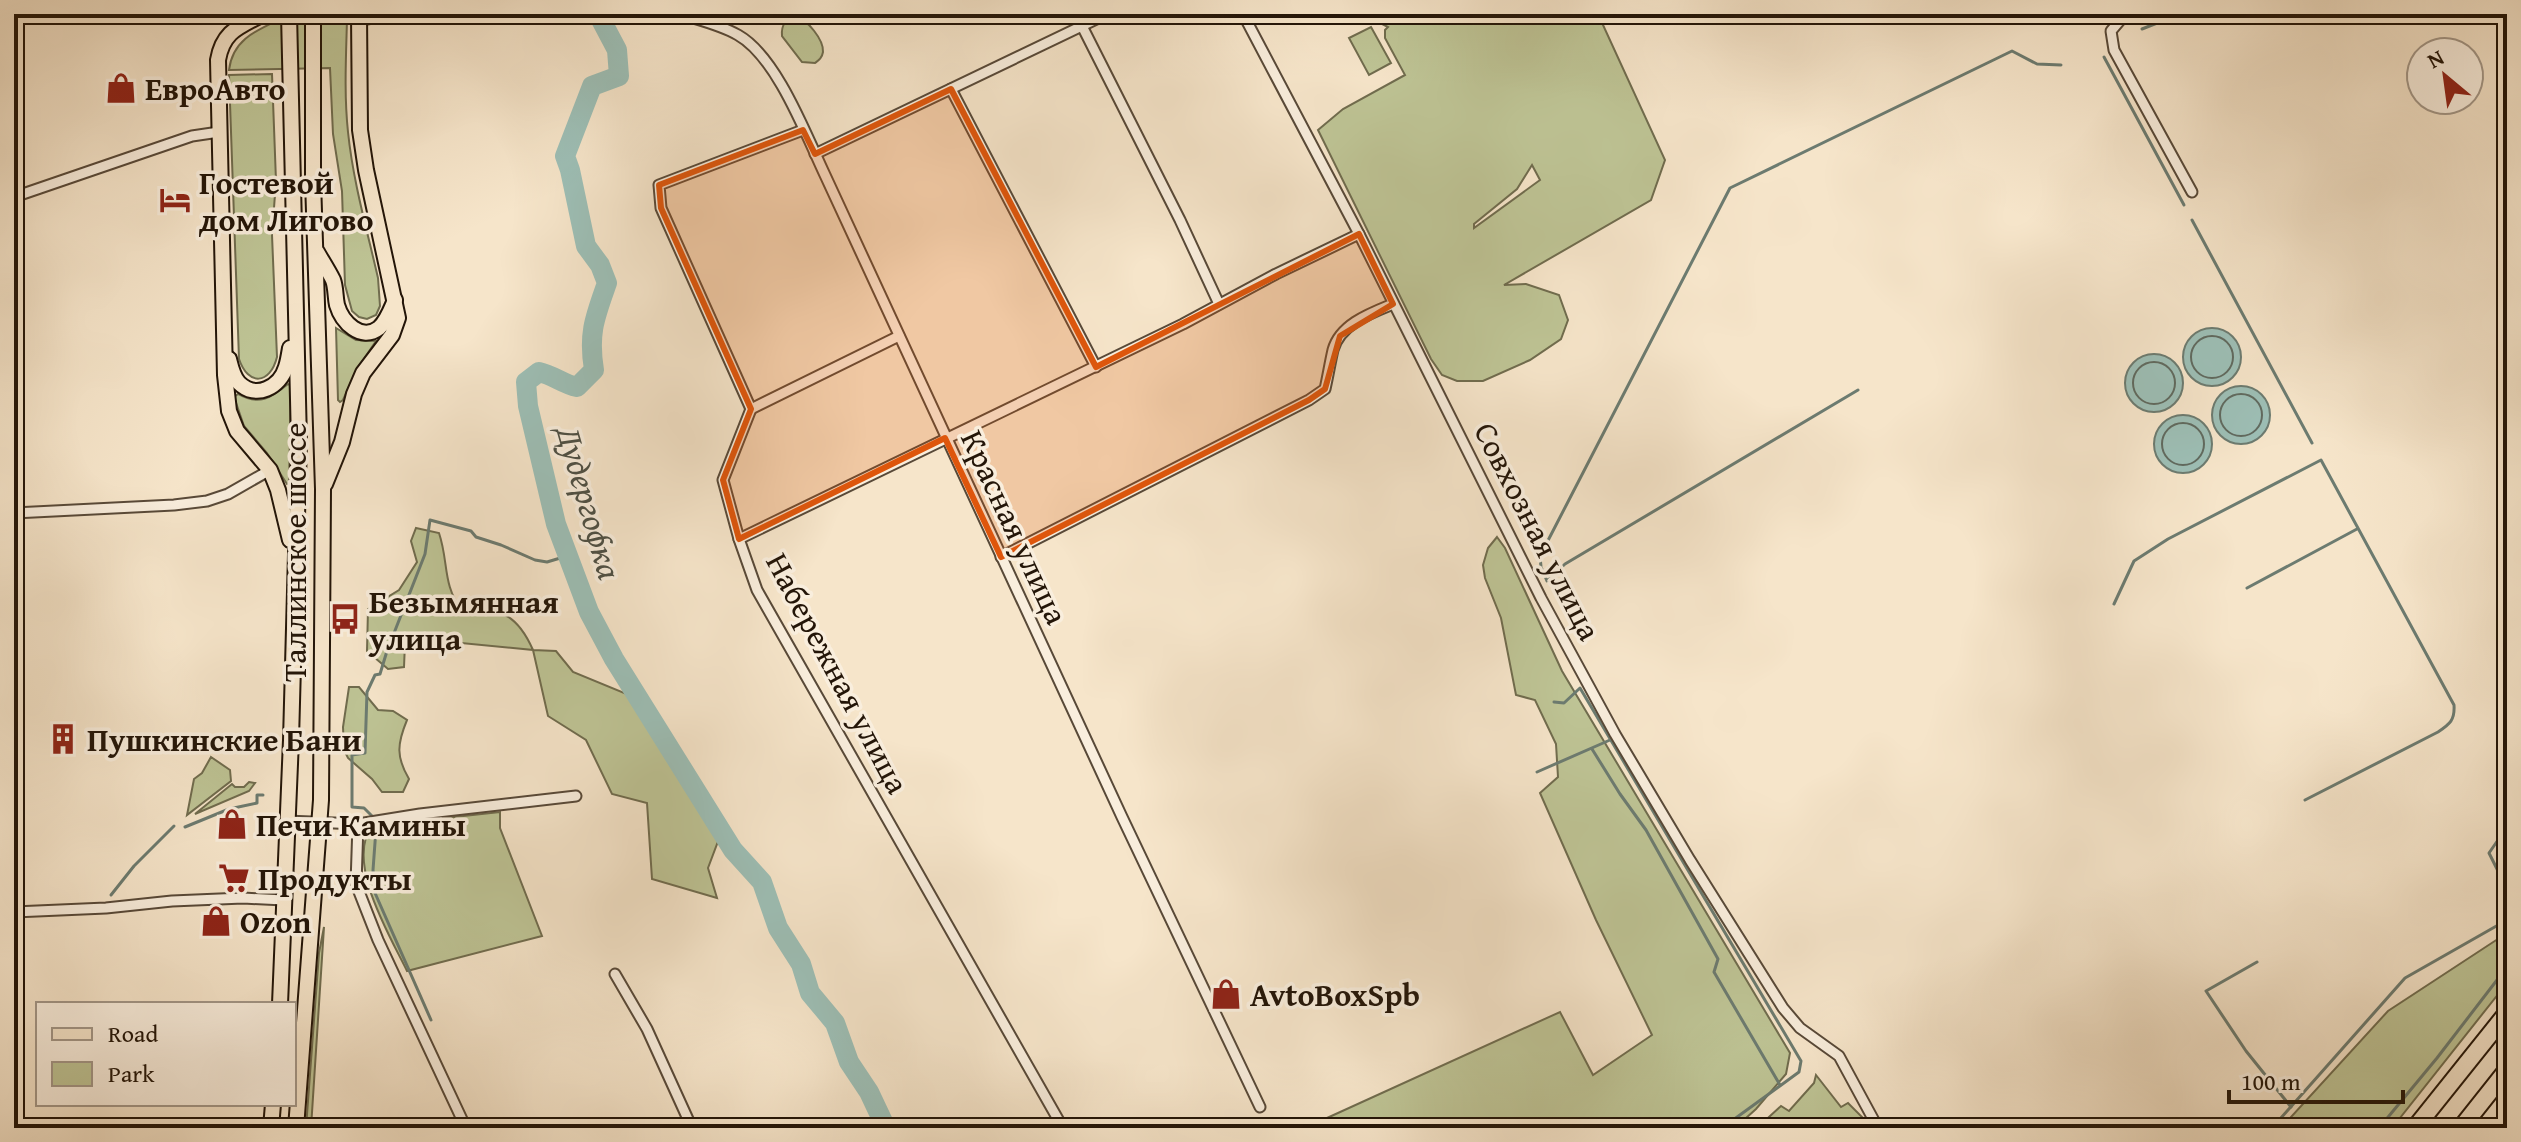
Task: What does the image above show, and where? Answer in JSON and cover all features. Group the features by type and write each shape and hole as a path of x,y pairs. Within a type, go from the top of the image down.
{"highway":[{"path":"2415,1128 2507,1013"},
{"path":"2461,1128 2507,1070"}],"main road":[{"path":"263,14 229,33 221,44 218,60 225,375 229,411 237,431 270,470 296,564"},
{"name":"Таллинское шоссе","path":"280,1002 299,442 289,14"},
{"name":"Таллинское шоссе","path":"296,1128 320,823 323,489 313,181 313,14"},
{"path":"323,489 342,442 354,394 363,373 392,335 398,318 360,130 360,17"},
{"path":"315,248 334,283 337,305 353,329 367,333 378,329 395,300"},
{"path":"225,348 240,384 260,391 272,387 286,369 296,312"},
{"path":"271,1128 273,1106"}],"street":[{"path":"360,17 396,14"},
{"name":"Красная улица","path":"680,14 737,33 765,57 776,74 1260,1107"},
{"path":"815,154 1107,14"},
{"name":"Совхозная улица","path":"1243,14 1359,234 1541,598 1615,734 1783,1008 1800,1028 1839,1056 1878,1128"},
{"path":"2129,14 2111,31 2114,50 2192,192"},
{"path":"1082,26 1219,304"},
{"path":"951,89 1096,367"},
{"path":"803,130 659,185 661,208 751,409 899,336"},
{"path":"14,197 203,133 219,132"},
{"path":"739,539 1096,367 1359,234"},
{"path":"1001,557 1309,400 1325,389 1333,348 1340,336 1360,319 1393,304"},
{"name":"Набережная улица","path":"751,409 723,480 757,590 1063,1128"},
{"path":"14,513 207,501 228,494 270,470"},
{"path":"287,821 358,824 576,796"},
{"path":"358,824 356,884 378,940 466,1128"},
{"path":"14,912 172,901 284,900"},
{"path":"615,974 647,1029 692,1128"}],"highlighted area":[{"path":"951,89 1096,367 1359,234 1393,304 1340,336 1325,389 1309,400 1001,557 945,438 739,539 723,480 751,409 661,208 659,185 803,130 815,154"}],"green space":[{"path":"291,14 345,14 347,20 346,90 350,150 378,278 380,306 376,315 367,319 352,311 345,285 342,191 333,134 330,68 229,70 232,58 243,41"},
{"path":"1377,14 1598,14 1665,160 1651,200 1504,285 1526,284 1559,295 1568,320 1561,339 1530,360 1483,381 1457,381 1442,375 1431,359 1318,130 1343,109 1405,75 1385,38 1388,27 1382,24","holes":["1532,165 1540,180 1474,228 1474,224 1517,189"]},
{"path":"796,17 810,26 821,42 823,54 815,63 802,62 782,36 784,23"},
{"path":"1371,27 1391,63 1369,75 1349,38"},
{"path":"272,74 276,181 272,235 277,357 269,373 259,379 248,374 239,359 229,75"},
{"path":"336,328 356,340 376,341 340,402 338,400"},
{"path":"288,384 291,386 287,484 244,426 234,397 238,394 245,398 264,399"},
{"path":"416,528 439,533 451,592 462,611 487,610 506,616 520,628 533,650 410,638 405,643 404,667 388,669 367,651 368,609 399,590 417,562 411,541"},
{"path":"1497,537 1562,671 1790,1053 1786,1074 1735,1128 1305,1128 1560,1012 1593,1075 1652,1035 1596,920 1540,793 1558,777 1556,744 1535,700 1516,695 1501,618 1483,565 1488,548"},
{"path":"533,650 556,651 573,672 634,697 720,836 708,868 717,898 652,879 647,803 612,794 586,740 548,716"},
{"path":"349,687 359,687 378,710 393,711 407,720 399,750 409,779 403,792 382,792 348,758 344,750 343,727"},
{"path":"211,757 230,770 231,781 187,815 194,779 202,773"},
{"path":"249,782 255,783 249,791 195,814 232,784 244,787"},
{"path":"500,812 500,828 542,936 407,971 381,919 367,878 365,841 372,826"},
{"path":"324,927 311,1128 306,1128 319,953"},
{"path":"2507,933 2507,983 2392,1128 2281,1128 2388,1011"},
{"path":"1816,1075 1841,1107 1848,1103 1868,1128 1757,1128 1781,1106 1789,1111 1814,1083"}],"water":[{"path":"2212,328 2233,336 2241,357 2233,378 2212,386 2191,378 2183,357 2191,336"},
{"path":"2154,354 2175,362 2183,383 2175,404 2154,412 2133,404 2125,383 2133,362"},
{"path":"2241,386 2262,394 2270,415 2262,436 2241,444 2220,436 2212,415 2220,394"},
{"path":"2183,415 2204,423 2212,444 2204,465 2183,473 2162,465 2154,444 2162,423"}],"waterway":[{"name":"Дудергофка","path":"598,14 617,50 619,76 592,86 565,156 586,246 600,265 607,283 594,325 594,370 577,387 539,372 526,382 528,406 556,524 589,612 614,659 733,850 762,882 778,928 801,964 810,993 835,1023 849,1062 869,1092 886,1128"},
{"path":"2142,29 2180,14"},
{"path":"1858,390 1565,564 1547,581 1540,556 1730,188 2012,51 2037,64 2061,65"},
{"path":"2104,57 2184,205"},
{"path":"2192,220 2312,443"},
{"path":"2114,604 2134,561 2168,539 2321,460 2454,705 2454,714 2446,727 2438,732 2305,800"},
{"path":"372,816 364,808 352,807 352,755 365,753 367,692 375,675 380,674 425,554 430,520 471,531 476,537 535,560 547,562 567,556"},
{"path":"2247,588 2357,529"},
{"path":"1554,702 1564,703 1580,688 1801,1061 1799,1072 1722,1128"},
{"path":"1537,772 1610,740"},
{"path":"1592,749 1646,830 1718,959 1714,972 1780,1085"},
{"path":"185,827 229,809 257,803 257,795 263,795"},
{"path":"111,895 134,866 174,826"},
{"path":"2507,827 2489,853 2507,889"},
{"path":"376,829 375,893 431,1020"},
{"path":"2272,1128 2405,978 2507,920"},
{"path":"2257,962 2206,991 2246,1051 2291,1107"},
{"path":"2379,1128 2507,967"}],"place":[{"name":"ЕвроАвто","path":"121,88"},
{"name":"Гостевой дом Лигово","path":"175,200"},
{"name":"Безымянная улица","path":"345,619"},
{"name":"Пушкинские Бани","path":"63,739"},
{"name":"Печи Камины","path":"232,824"},
{"name":"Продукты","path":"234,878"},
{"name":"Ozon","path":"216,921"},
{"name":"AvtoBoxSpb","path":"1226,994"}]}
